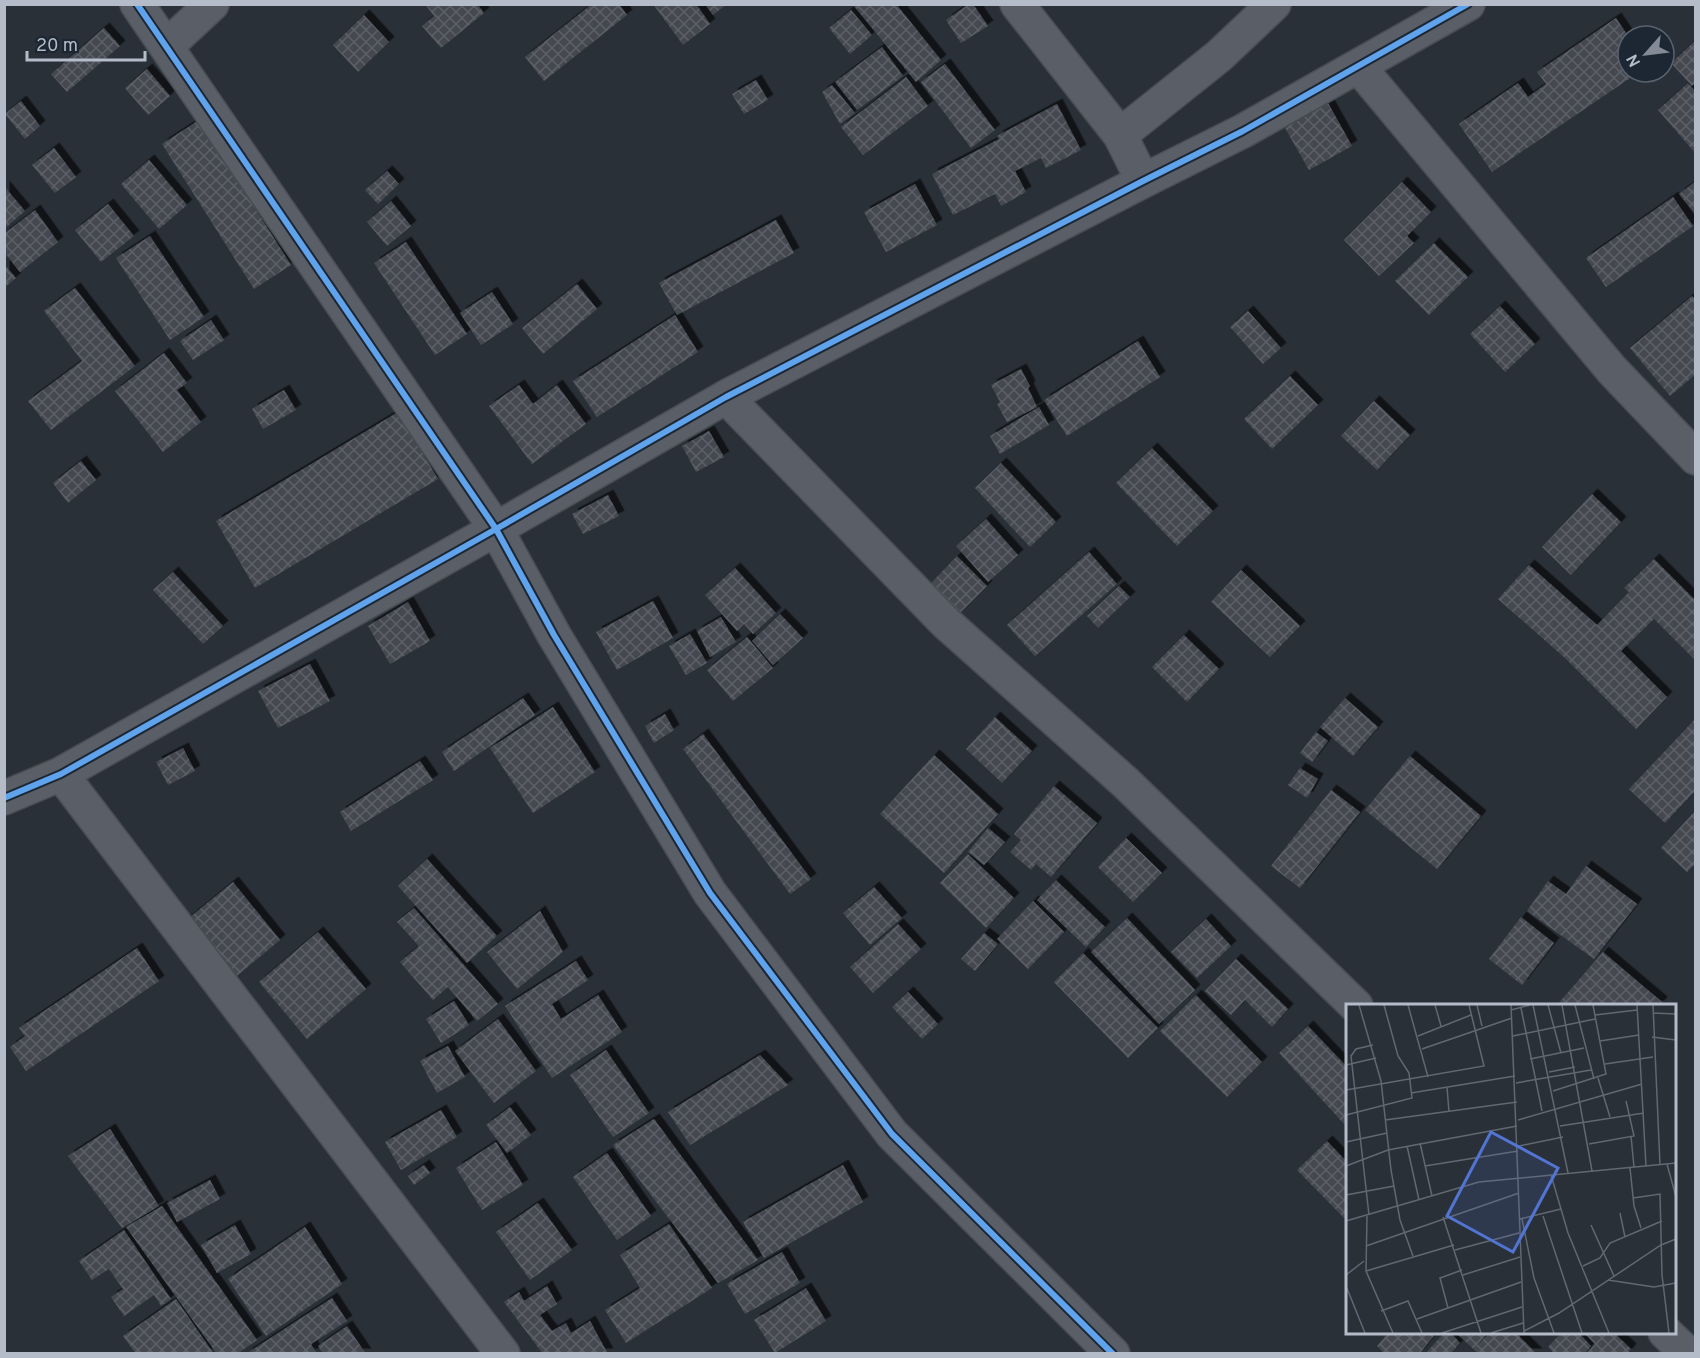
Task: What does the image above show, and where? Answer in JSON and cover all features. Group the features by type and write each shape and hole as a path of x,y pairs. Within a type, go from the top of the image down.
{"street":[{"path":"137,4 496,529 554,635 710,893 892,1134 1113,1353"},
{"path":"167,46 212,4"},
{"path":"1017,4 1120,135 1143,181"},
{"path":"1120,135 1219,56 1274,4"},
{"path":"4,798 61,774 496,529 726,396 1243,131 1468,4"},
{"path":"1359,67 1612,370 1695,458"},
{"path":"726,396 946,623 1126,783 1355,1004"},
{"path":"61,774 502,1353"},
{"path":"1667,1334 1688,1353"}],"building":[{"path":"425,4 477,4 484,13 441,48 422,26 434,16"},
{"path":"592,4 619,4 627,15 544,81 525,57"},
{"path":"653,4 696,4 710,24 683,45"},
{"path":"705,4 727,4 713,15"},
{"path":"856,4 896,4 941,60 916,82 854,6"},
{"path":"969,4 973,4 988,26 961,43 946,20"},
{"path":"851,10 872,35 850,54 829,28"},
{"path":"364,15 389,42 358,72 333,45"},
{"path":"1616,18 1620,24 1616,24 1616,84 1621,84 1492,172 1459,124 1518,83 1528,97 1546,84 1537,72"},
{"path":"104,28 120,46 67,92 51,74"},
{"path":"1696,40 1696,82 1692,86 1676,68 1676,58"},
{"path":"882,47 903,76 857,110 835,82"},
{"path":"945,64 995,130 971,148 921,82"},
{"path":"147,69 170,96 148,115 125,88"},
{"path":"906,77 928,106 863,155 841,127"},
{"path":"756,80 768,100 744,114 732,94"},
{"path":"1688,83 1696,92 1696,154 1658,110"},
{"path":"832,85 855,113 840,124 822,92"},
{"path":"21,101 40,126 25,139 5,114"},
{"path":"1328,103 1352,146 1309,170 1285,128"},
{"path":"1057,104 1081,150 1046,168 1041,158 1015,171 1026,192 1001,206 995,194 953,215 932,174 999,139 997,136"},
{"path":"199,120 291,265 254,289 162,144"},
{"path":"54,148 76,177 55,193 32,165"},
{"path":"149,160 187,205 159,229 121,184"},
{"path":"387,171 399,184 378,204 365,190"},
{"path":"1696,181 1696,215 1679,194"},
{"path":"1402,182 1431,212 1407,236 1414,243 1379,276 1344,240"},
{"path":"915,184 937,225 886,252 864,212"},
{"path":"4,186 25,211 4,229"},
{"path":"1673,197 1693,226 1606,287 1586,258"},
{"path":"391,201 411,226 387,246 367,222"},
{"path":"108,204 134,236 101,262 75,230"},
{"path":"35,210 58,242 20,272 4,252 4,234"},
{"path":"776,220 794,253 677,315 659,283"},
{"path":"150,236 204,317 170,340 116,258"},
{"path":"406,242 467,334 435,355 374,263"},
{"path":"1434,243 1468,277 1429,315 1395,281"},
{"path":"4,264 16,278 4,288"},
{"path":"577,284 597,309 543,354 522,328"},
{"path":"75,288 135,366 51,430 28,401 82,361 44,311"},
{"path":"492,292 513,324 481,345 460,313"},
{"path":"1692,296 1696,300 1696,374 1670,396 1630,348"},
{"path":"1500,306 1535,344 1505,372 1470,334"},
{"path":"1248,311 1281,348 1263,364 1230,327"},
{"path":"675,315 698,352 597,417 573,381"},
{"path":"211,320 224,340 193,360 180,341"},
{"path":"1138,341 1160,377 1067,436 1044,400"},
{"path":"164,353 187,383 177,390 201,422 163,452 115,391"},
{"path":"1021,369 1037,407 1007,422 997,404 1000,402 991,385"},
{"path":"1290,376 1318,405 1272,449 1244,419"},
{"path":"519,385 533,404 557,385 586,424 532,464 489,406"},
{"path":"284,390 296,410 263,429 252,409"},
{"path":"1374,401 1410,435 1377,470 1341,436"},
{"path":"1039,407 1049,425 1000,454 990,436"},
{"path":"398,412 438,479 255,588 216,521"},
{"path":"709,431 724,457 696,472 682,446"},
{"path":"1152,448 1213,511 1177,546 1116,483"},
{"path":"81,461 96,480 68,503 53,483"},
{"path":"1001,463 1056,522 1030,547 975,488"},
{"path":"1592,494 1621,522 1571,575 1542,547"},
{"path":"608,495 619,516 583,534 572,514"},
{"path":"986,519 1018,555 988,582 956,546"},
{"path":"1089,552 1117,584 1035,656 1007,625"},
{"path":"957,556 987,586 959,614 930,584"},
{"path":"1654,559 1696,601 1696,661 1654,619 1621,651 1667,697 1636,729 1566,659 1498,599 1529,565 1597,625 1629,592 1624,588"},
{"path":"735,568 776,613 753,634 744,624 737,631 705,595"},
{"path":"1241,570 1300,626 1270,657 1211,602"},
{"path":"173,572 223,626 203,644 153,590"},
{"path":"1119,586 1130,597 1098,628 1087,616"},
{"path":"653,601 673,638 617,670 596,632"},
{"path":"408,602 430,641 390,664 368,626"},
{"path":"780,614 803,638 773,665 752,641"},
{"path":"721,617 736,642 710,657 697,631"},
{"path":"690,634 707,663 686,675 669,646"},
{"path":"1184,635 1219,669 1187,702 1152,667"},
{"path":"747,637 773,668 733,701 707,670"},
{"path":"310,664 330,701 278,728 258,691"},
{"path":"523,698 535,715 454,771 442,752"},
{"path":"1345,698 1378,727 1353,756 1320,727"},
{"path":"553,707 595,772 533,813 490,748"},
{"path":"665,714 674,730 654,743 645,726"},
{"path":"995,717 1032,751 1002,783 966,749"},
{"path":"1696,718 1696,790 1665,823 1629,789"},
{"path":"1316,732 1328,741 1312,762 1300,753"},
{"path":"703,734 811,879 790,894 683,749"},
{"path":"183,748 195,771 168,785 156,762"},
{"path":"934,755 998,814 944,873 880,814"},
{"path":"1410,756 1481,816 1437,869 1365,810"},
{"path":"420,761 433,780 351,831 340,812"},
{"path":"1300,768 1318,779 1307,798 1288,785"},
{"path":"1054,786 1097,823 1051,877 1036,864 1031,870 1010,852 1021,840 1014,834"},
{"path":"1331,790 1360,812 1300,888 1271,866"},
{"path":"1696,810 1696,863 1687,872 1661,848"},
{"path":"988,828 1005,842 984,865 968,852"},
{"path":"1126,838 1162,873 1133,902 1098,867"},
{"path":"968,854 1014,898 986,928 940,883"},
{"path":"427,859 497,936 467,963 398,886"},
{"path":"1586,866 1637,904 1594,959 1527,911 1548,881 1566,894"},
{"path":"1056,880 1105,927 1086,947 1037,900"},
{"path":"233,882 280,940 232,980 184,922"},
{"path":"874,887 902,918 870,945 843,913"},
{"path":"1033,901 1064,932 1028,969 997,939"},
{"path":"414,908 498,1004 477,1021 448,987 433,1000 400,962 419,946 397,922"},
{"path":"540,911 563,952 517,989 487,952"},
{"path":"1521,917 1554,943 1522,985 1489,959"},
{"path":"1127,918 1195,990 1159,1024 1091,952"},
{"path":"1206,919 1231,946 1197,978 1171,952"},
{"path":"898,924 921,949 873,993 850,967"},
{"path":"318,932 366,989 307,1039 259,982"},
{"path":"984,933 998,944 975,971 961,959"},
{"path":"137,948 159,981 26,1071 10,1047 25,1036 19,1028"},
{"path":"1603,952 1662,1002 1660,1004 1558,1004"},
{"path":"1083,953 1158,1028 1128,1058 1054,982"},
{"path":"1236,959 1288,1009 1272,1027 1245,1000 1231,1015 1205,991"},
{"path":"576,961 588,980 552,1004 561,1019 598,995 622,1032 552,1078 505,1006"},
{"path":"908,992 938,1024 922,1039 892,1007"},
{"path":"1196,995 1262,1062 1227,1097 1160,1031"},
{"path":"454,1001 469,1025 441,1043 426,1019"},
{"path":"498,1019 536,1071 494,1103 455,1051"},
{"path":"1308,1026 1346,1066 1346,1124 1345,1125 1279,1053"},
{"path":"448,1046 465,1077 437,1093 420,1061"},
{"path":"606,1050 649,1113 613,1137 570,1075"},
{"path":"760,1055 788,1085 690,1145 668,1112"},
{"path":"510,1107 531,1135 507,1153 486,1125"},
{"path":"441,1110 457,1137 401,1170 385,1142"},
{"path":"654,1119 758,1260 718,1283 613,1145"},
{"path":"110,1129 159,1206 122,1228 68,1156"},
{"path":"1327,1141 1346,1161 1346,1220 1297,1170"},
{"path":"496,1142 523,1185 482,1210 456,1168"},
{"path":"607,1153 651,1216 617,1240 573,1177"},
{"path":"424,1165 430,1173 414,1185 408,1176"},
{"path":"843,1165 863,1202 764,1258 743,1222"},
{"path":"210,1180 220,1199 177,1222 167,1203"},
{"path":"538,1203 572,1250 530,1280 496,1232"},
{"path":"162,1206 257,1340 237,1354 217,1354 126,1227"},
{"path":"669,1224 712,1288 626,1343 605,1310 640,1288 620,1255"},
{"path":"235,1225 251,1254 217,1273 201,1245"},
{"path":"305,1227 342,1284 266,1336 228,1279"},
{"path":"124,1230 171,1299 161,1306 154,1295 124,1316 111,1297 123,1289 109,1269 92,1280 79,1261"},
{"path":"782,1252 800,1283 745,1314 727,1284"},
{"path":"547,1286 557,1304 540,1315 552,1331 566,1323 571,1333 590,1321 608,1354 543,1354 504,1302 519,1292 524,1301"},
{"path":"806,1288 826,1321 775,1353 754,1320"},
{"path":"332,1298 347,1321 311,1344 317,1354 246,1354"},
{"path":"176,1299 214,1354 136,1354 123,1336"},
{"path":"347,1326 366,1354 323,1354 318,1346"},
{"path":"1387,1334 1435,1334 1419,1354 1385,1354 1377,1346"},
{"path":"1443,1334 1452,1334 1460,1343 1450,1354 1425,1354"},
{"path":"1457,1334 1486,1334 1476,1347 1488,1334 1517,1334 1537,1354 1479,1354"},
{"path":"1560,1334 1580,1334 1591,1346 1584,1354 1555,1354 1548,1347"},
{"path":"1585,1334 1615,1334 1631,1349 1627,1354 1586,1354 1595,1344"}],"cycle path":[{"path":"137,4 496,529 554,635 710,893 892,1134 1113,1354"},
{"path":"4,798 61,774 726,397 1243,131 1468,4"}]}
